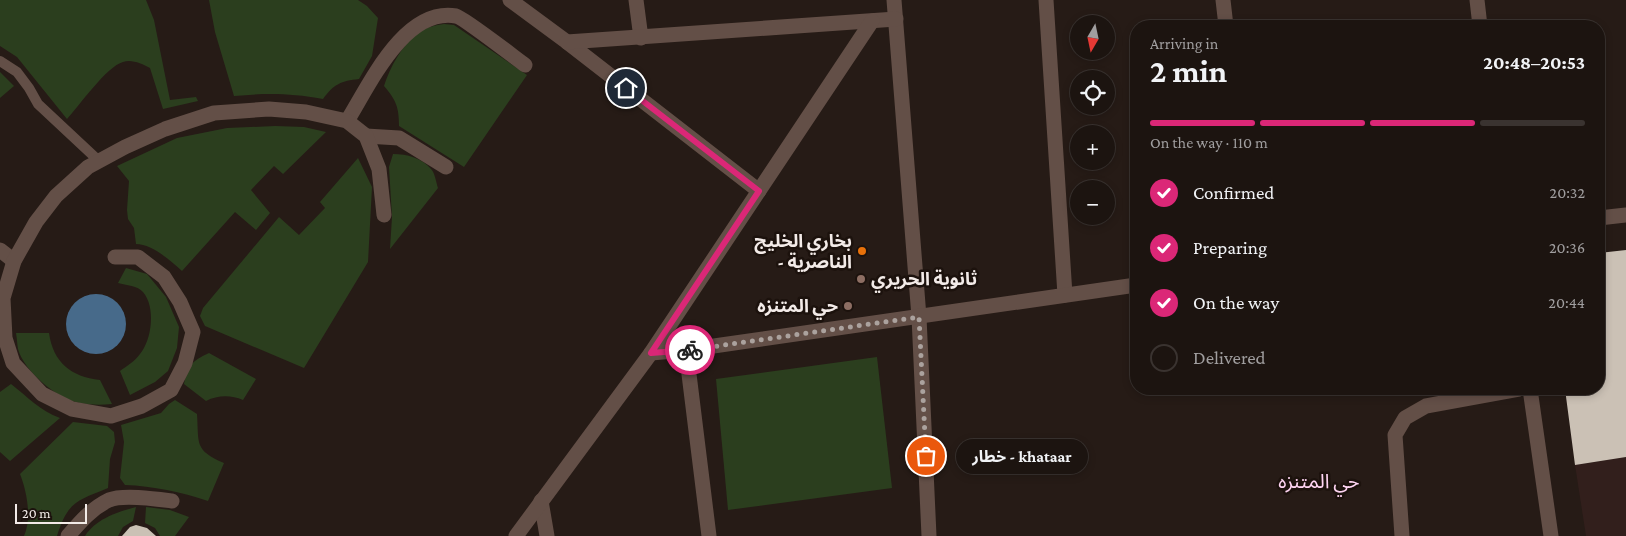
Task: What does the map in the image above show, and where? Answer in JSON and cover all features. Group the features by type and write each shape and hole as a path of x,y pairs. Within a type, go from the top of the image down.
{"street":[{"path":"510,0 759,191"},
{"path":"636,0 641,38"},
{"path":"894,0 919,317 929,536"},
{"path":"1046,0 1065,295"},
{"path":"1223,0 1225,20"},
{"path":"1476,0 1479,20"},
{"path":"347,121 380,64 398,43 421,23 434,17 458,16 525,65"},
{"path":"567,42 896,19"},
{"path":"516,536 651,353 872,21"},
{"path":"115,258 138,257 164,277 180,302 193,332 185,363 171,390 142,406 111,416 72,410 42,394 13,363 5,338 3,298 14,261 36,222 56,196 88,166 165,129 214,113 269,109 306,112 347,121 366,136 379,169 384,215"},
{"path":"366,136 399,138 446,167"},
{"path":"1605,217 1626,214"},
{"path":"0,250 14,261"},
{"path":"651,353 686,350 1130,286"},
{"path":"686,350 709,536"},
{"path":"1402,536 1395,435 1404,418 1426,406 1486,395"},
{"path":"1531,395 1551,536"},
{"path":"68,536 86,516 110,499 143,497 172,501"},
{"path":"541,501 547,536"}],"lane":[{"path":"0,61 17,72 30,88 38,104 99,161"}],"shaded area":[{"path":"1626,457 1626,536 1586,536 1575,465"}],"green space":[{"path":"0,0 146,0 154,20 170,100 196,97 198,101 163,109 150,68 137,62 126,61 116,65 109,71 67,119 17,57 0,46"},
{"path":"209,0 358,0 367,6 378,18 372,56 359,79 338,84 323,99 278,94 234,96 215,32"},
{"path":"444,24 454,25 527,75 464,167 399,126 396,104 384,86 397,57 412,38 424,29"},
{"path":"0,72 14,86 0,98"},
{"path":"304,127 326,132 283,174 274,166 251,190 270,213 256,230 235,212 182,271 155,250 136,244 134,228 128,219 127,210 129,181 117,166 177,138 227,128"},
{"path":"393,154 419,159 427,165 434,175 438,188 390,249 392,217 389,167"},
{"path":"358,158 372,187 368,262 304,368 205,326 200,316 203,308 279,217 299,235 325,208 320,202"},
{"path":"126,268 147,274 166,297 179,327 177,348 168,371 155,382 130,395 120,371 136,359 144,348 150,332 151,315 147,298 141,290 118,283"},
{"path":"16,333 49,333 51,343 59,360 80,375 100,380 112,404 80,403 61,396 52,390 34,375 21,357"},
{"path":"209,353 256,379 243,400 224,396 206,401 184,384 187,372 192,364"},
{"path":"877,357 892,488 728,510 716,379"},
{"path":"11,384 40,408 60,418 10,461 0,452 0,392"},
{"path":"175,400 197,414 200,445 207,454 224,463 208,501 167,490 125,485 120,478 124,442 121,425 161,413"},
{"path":"73,422 107,426 114,432 115,442 110,459 108,488 75,504 65,516 57,536 24,536 28,521 28,505 20,474"},
{"path":"136,507 133,521 123,527 118,536 85,536 101,521 114,514"},
{"path":"146,507 170,510 189,517 175,536 160,536 155,528 145,523"}],"water":[{"path":"90,294 102,294 113,299 121,307 126,318 124,336 113,349 102,354 90,354 79,349 71,341 66,330 66,318 71,307 79,299"}],"building":[{"path":"1626,250 1626,457 1575,465 1566,395 1605,395 1605,252"},
{"path":"136,525 147,528 156,536 122,536 130,527"}],"way so far":[{"path":"690,350 919,317 926,456"}],"place":[{"name":"بخاري الخليج - الناصرية","path":"862,251"},
{"name":"ثانوية الحريري","path":"861,279"},
{"name":"حي المتنزه","path":"848,306"},
{"name":"خطار - khataar","path":"926,456"}],"district":[{"name":"حي المتنزه","path":"1319,481"}],"route":[{"path":"626,88 759,191 651,353 690,350"}]}
